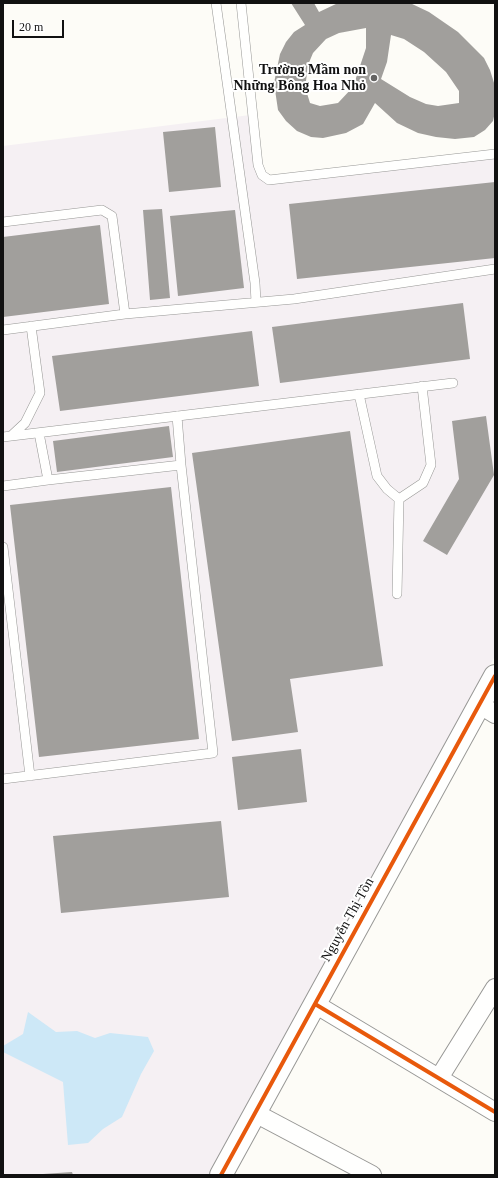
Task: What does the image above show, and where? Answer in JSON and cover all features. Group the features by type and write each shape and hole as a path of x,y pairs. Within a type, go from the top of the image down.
{"street":[{"name":"Nguyễn Thị Tồn","path":"221,1175 315,1004 487,709 495,676"},
{"path":"439,1078 495,988"},
{"path":"315,1004 495,1112"},
{"path":"255,1113 372,1175"}],"lane":[{"path":"216,3 255,283 256,302"},
{"path":"241,3 258,165 262,175 269,180 495,154"},
{"path":"3,222 102,210 112,216 125,314"},
{"path":"3,330 125,314 294,299 495,269"},
{"path":"7,437 25,423 40,393 31,326"},
{"path":"7,437 453,383"},
{"path":"399,499 423,483 431,464 422,386"},
{"path":"359,394 377,476 387,489 399,499"},
{"path":"3,779 213,753 181,465 177,416"},
{"path":"39,433 48,480"},
{"path":"3,486 181,465"},
{"path":"397,594 399,499"},
{"path":"3,548 30,776"}],"shaded area":[{"path":"250,115 259,178 495,158 495,656 210,1175 3,1175 3,146"}],"water":[{"path":"28,1012 56,1032 77,1031 95,1038 110,1033 148,1037 154,1051 141,1074 122,1117 103,1129 88,1143 68,1145 63,1082 3,1052 3,1046 23,1034"}],"building":[{"path":"291,3 314,3 319,12 338,3 410,3 429,12 458,32 484,58 495,86 495,112 493,121 485,130 474,137 455,139 436,137 418,133 397,123 375,103 363,124 346,133 323,138 311,137 297,131 286,121 278,110 274,83 280,54 286,42 294,32 305,25","holes":["366,28 366,48 353,87 338,103 320,106 310,103 306,90 306,81 308,65 313,53 326,39 339,33","391,35 404,39 424,52 446,72 459,91 459,103 438,106 426,104 410,97 381,79 387,62"]},
{"path":"215,127 221,187 169,192 163,132"},
{"path":"495,182 495,258 297,279 289,204"},
{"path":"162,209 170,298 150,300 143,210"},
{"path":"235,210 244,288 178,296 170,216"},
{"path":"100,225 109,304 3,317 3,237"},
{"path":"463,303 470,359 280,383 272,327"},
{"path":"252,331 259,386 60,411 52,356"},
{"path":"486,416 494,475 447,555 423,541 459,479 452,421"},
{"path":"169,426 173,457 57,472 53,441"},
{"path":"350,431 383,666 290,679 298,732 232,741 192,453"},
{"path":"171,487 199,739 39,757 10,505"},
{"path":"301,749 307,802 238,810 232,757"},
{"path":"221,821 229,897 61,913 53,836"},
{"path":"72,1172 73,1175 43,1175 43,1174"}],"cycle path":[{"path":"221,1175 495,676"},
{"path":"315,1004 495,1112"}],"place":[{"name":"Trường Mầm non Những Bông Hoa Nhỏ","path":"374,78"}]}
